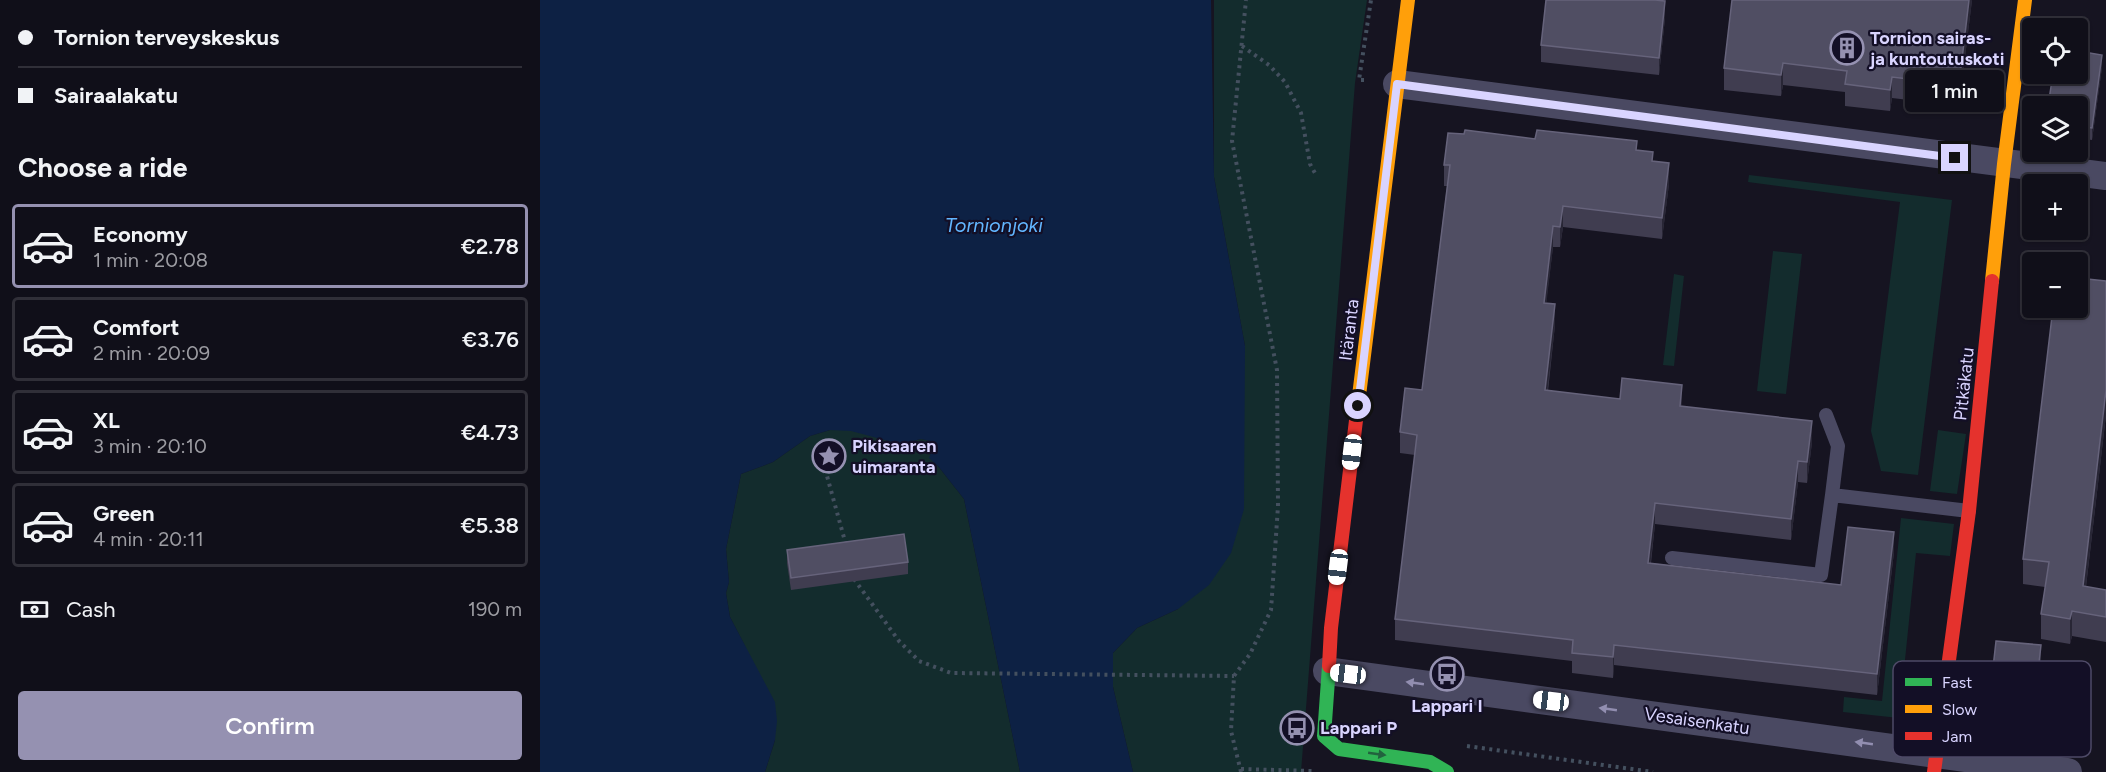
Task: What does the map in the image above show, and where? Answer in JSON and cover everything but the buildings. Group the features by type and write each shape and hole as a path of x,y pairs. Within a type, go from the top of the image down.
{"street":[{"name":"Itäranta","path":"1408,0 1327,672 1324,736 1339,749 1430,762 1447,772"},
{"name":"Pitkäkatu","path":"1949,661 1969,511 2004,164 2025,0"},
{"path":"1397,84 2106,176"},
{"name":"Vesaisenkatu","path":"1327,672 1893,756"},
{"name":"Vesaisenkatu","path":"1901,757 1935,762 2068,772"}],"lane":[{"path":"1672,558 1821,576 1838,446 1826,415"},
{"path":"1833,495 1969,511"}],"path":[{"path":"1246,0 1232,141 1277,370 1278,506 1271,610 1250,654 1234,676 1231,732 1241,771 1315,771"},
{"path":"1241,45 1269,65 1285,82 1301,113 1310,164 1316,175"},
{"path":"816,457 827,476 849,554"},
{"path":"853,572 855,581 899,641 919,661 951,673 1234,676"},
{"path":"1465,746 1653,772"}],"green space":[{"path":"1214,0 1367,0 1355,83 1301,772 1133,772 1113,687 1113,653 1137,628 1178,609 1245,346 1214,177"},
{"path":"1749,175 1952,200 1918,475 1881,471 1871,431 1900,202 1748,182"},
{"path":"1773,251 1802,254 1786,394 1757,391"},
{"path":"1674,274 1684,276 1674,366 1663,365"},
{"path":"830,430 851,430 900,444 921,439 935,441 930,458 964,499 1020,772 765,772 775,740 744,644 730,617 726,593 729,582 726,549 741,474 773,462 810,436"},
{"path":"1938,430 1966,434 1957,494 1930,491"},
{"path":"1901,518 1954,524 1950,556 1916,553 1905,661 1893,661 1893,717 1843,712 1844,697 1882,701"}],"water":[{"name":"Tornionjoki","path":"540,0 1211,0 1214,177 1245,346 1244,509 1231,553 1209,585 1178,609 1137,628 1113,653 1113,687 1133,772 1020,772 964,499 929,458 935,442 921,439 900,444 851,431 830,430 810,436 773,462 741,474 726,549 729,582 726,593 730,617 775,702 777,721 775,740 765,772 540,772"}],"traffic: fast":[{"path":"1329,666 1324,736 1339,749 1430,762 1447,772"}],"traffic: slow":[{"path":"1357,412 1408,0"},
{"path":"1992,281 2025,0"}],"traffic: jam":[{"path":"1949,661 1969,511 1992,281"},
{"path":"1329,666 1331,628 1357,412"},
{"path":"1934,772 1936,757"}],"place":[{"name":"Tornion sairas- ja kuntoutuskoti","path":"1847,48"},
{"name":"Pikisaaren uimaranta","path":"829,456"},
{"name":"Lappari I","path":"1447,674"},
{"name":"Lappari P","path":"1297,728"}],"route":[{"path":"1358,406 1397,84 1955,158"}]}
